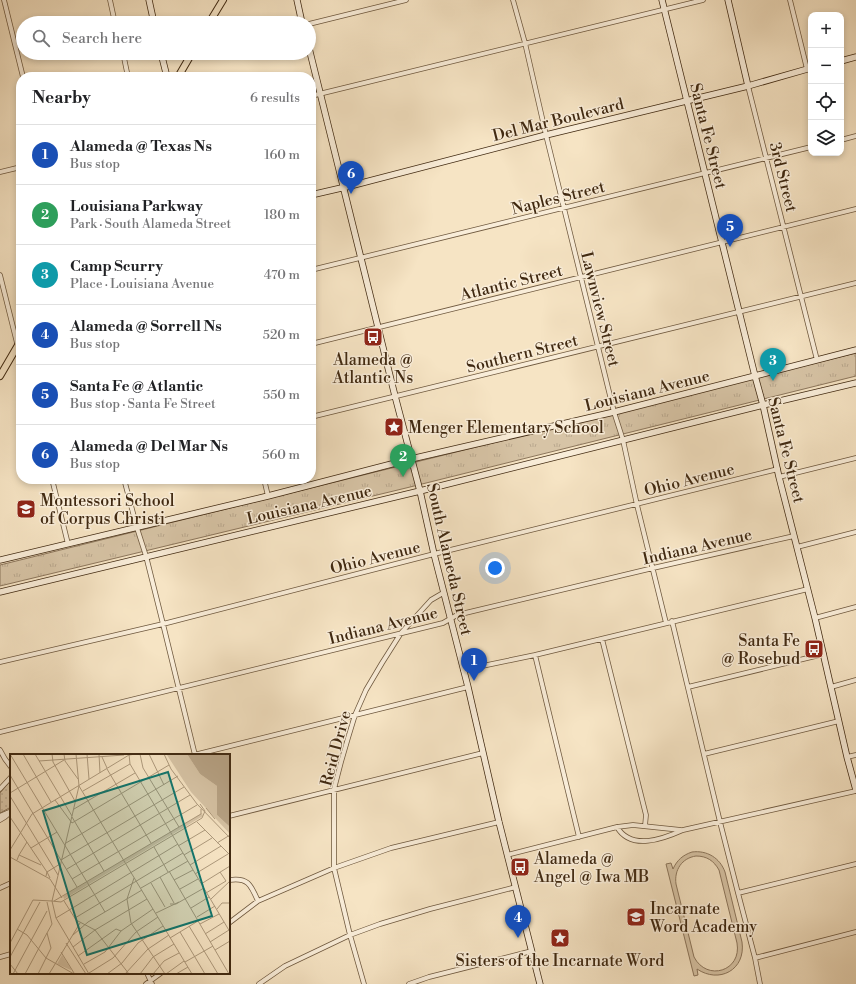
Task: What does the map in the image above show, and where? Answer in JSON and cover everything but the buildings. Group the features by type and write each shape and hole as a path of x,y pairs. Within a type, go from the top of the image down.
{"main road":[{"path":"149,0 152,16"},
{"path":"297,0 300,16"},
{"name":"Santa Fe Street","path":"662,0 763,405 856,790"},
{"name":"3rd Street","path":"728,0 748,86"},
{"path":"213,16 221,1"},
{"path":"844,60 856,57"},
{"path":"163,60 166,72"},
{"path":"181,72 188,60"},
{"name":"South Alameda Street","path":"312,60 315,72"},
{"name":"Del Mar Boulevard","path":"316,194 687,100 748,86 808,69"},
{"name":"South Alameda Street","path":"316,74 395,396 420,491 443,593 468,687 499,822 540,984"},
{"path":"0,376 3,368 16,349"},
{"name":"Louisiana Avenue","path":"316,484 411,459 614,412 856,350"},
{"name":"Louisiana Avenue","path":"0,592 420,491 856,383"},
{"name":"Louisiana Avenue","path":"0,560 314,484"}],"street":[{"path":"4,0 16,49"},
{"path":"110,0 113,16"},
{"path":"316,22 406,0"},
{"name":"Lawnview Street","path":"513,0 525,44 580,277 614,412 623,440 637,505 666,623"},
{"path":"316,94 703,0"},
{"path":"790,0 808,65"},
{"path":"19,60 22,72"},
{"path":"124,60 127,72"},
{"name":"3rd Street","path":"748,86 817,360"},
{"path":"844,139 856,136"},
{"name":"Naples Street","path":"316,269 808,148"},
{"path":"0,172 16,168"},
{"name":"Atlantic Street","path":"316,343 856,209"},
{"path":"0,275 16,329"},
{"name":"Southern Street","path":"316,416 856,283"},
{"path":"780,477 856,458"},
{"name":"Ohio Avenue","path":"0,662 163,624 434,554 778,469"},
{"path":"53,484 68,544"},
{"path":"125,484 146,556 194,754"},
{"path":"265,484 268,496"},
{"path":"797,547 856,532"},
{"name":"Indiana Avenue","path":"0,732 443,623 457,615 794,536"},
{"path":"463,670 535,655 808,589"},
{"name":"Reid Drive","path":"364,984 350,935 334,868 334,790 355,715 366,690 401,633 431,600 443,593"},
{"path":"815,618 856,608"},
{"path":"672,621 720,822 755,958 760,984"},
{"path":"602,639 646,815 645,826"},
{"path":"688,687 824,654"},
{"path":"535,655 579,837"},
{"path":"831,687 856,680"},
{"path":"198,754 468,687"},
{"path":"704,754 839,721"},
{"path":"0,750 4,759 10,766"},
{"path":"230,816 483,753"},
{"path":"847,757 856,755"},
{"path":"0,789 10,778"},
{"path":"617,827 626,837 634,840 653,840 669,837 683,830 856,790"},
{"path":"0,816 10,812"},
{"path":"0,820 10,813"},
{"path":"230,922 258,901 334,868 391,848 499,822"},
{"path":"507,855 617,827 633,825 683,830"},
{"path":"738,893 856,864"},
{"path":"230,880 241,879 248,883 253,889 258,901"},
{"path":"0,888 10,883"},
{"path":"259,984 285,966 350,935 430,909 516,887"},
{"path":"755,958 856,932"},
{"path":"409,984 429,977 532,952"},
{"path":"0,957 10,954"},
{"path":"146,984 151,983 160,974"}],"green space":[{"path":"856,353 856,376 406,488 0,586 0,565"},
{"path":"10,781 10,808 0,813 0,793"},
{"path":"703,852 712,856 720,863 725,872 742,942 740,960 729,972 714,975 697,969 698,975 694,976 666,864 671,863 673,869 678,860 689,853","holes":["696,856 704,857 710,860 719,870 737,943 737,953 734,961 722,970 715,971 707,969 700,965 694,957 676,884 676,874 680,866 687,859"]}],"place":[{"name":"Alameda @ Del Mar Ns","path":"351,194"},
{"name":"Santa Fe @ Atlantic","path":"730,247"},
{"name":"Alameda @ Atlantic Ns","path":"373,337"},
{"name":"Camp Scurry","path":"773,381"},
{"name":"Menger Elementary School","path":"394,427"},
{"name":"Louisiana Parkway","path":"403,477"},
{"name":"Montessori School of Corpus Christi","path":"26,509"},
{"name":"Santa Fe @ Rosebud","path":"814,649"},
{"name":"Alameda @ Texas Ns","path":"474,681"},
{"name":"Alameda @ Angel @ Iwa MB","path":"520,867"},
{"name":"Incarnate Word Academy","path":"636,917"},
{"name":"Alameda @ Sorrell Ns","path":"518,938"},
{"name":"Sisters of the Incarnate Word","path":"560,938"}]}
